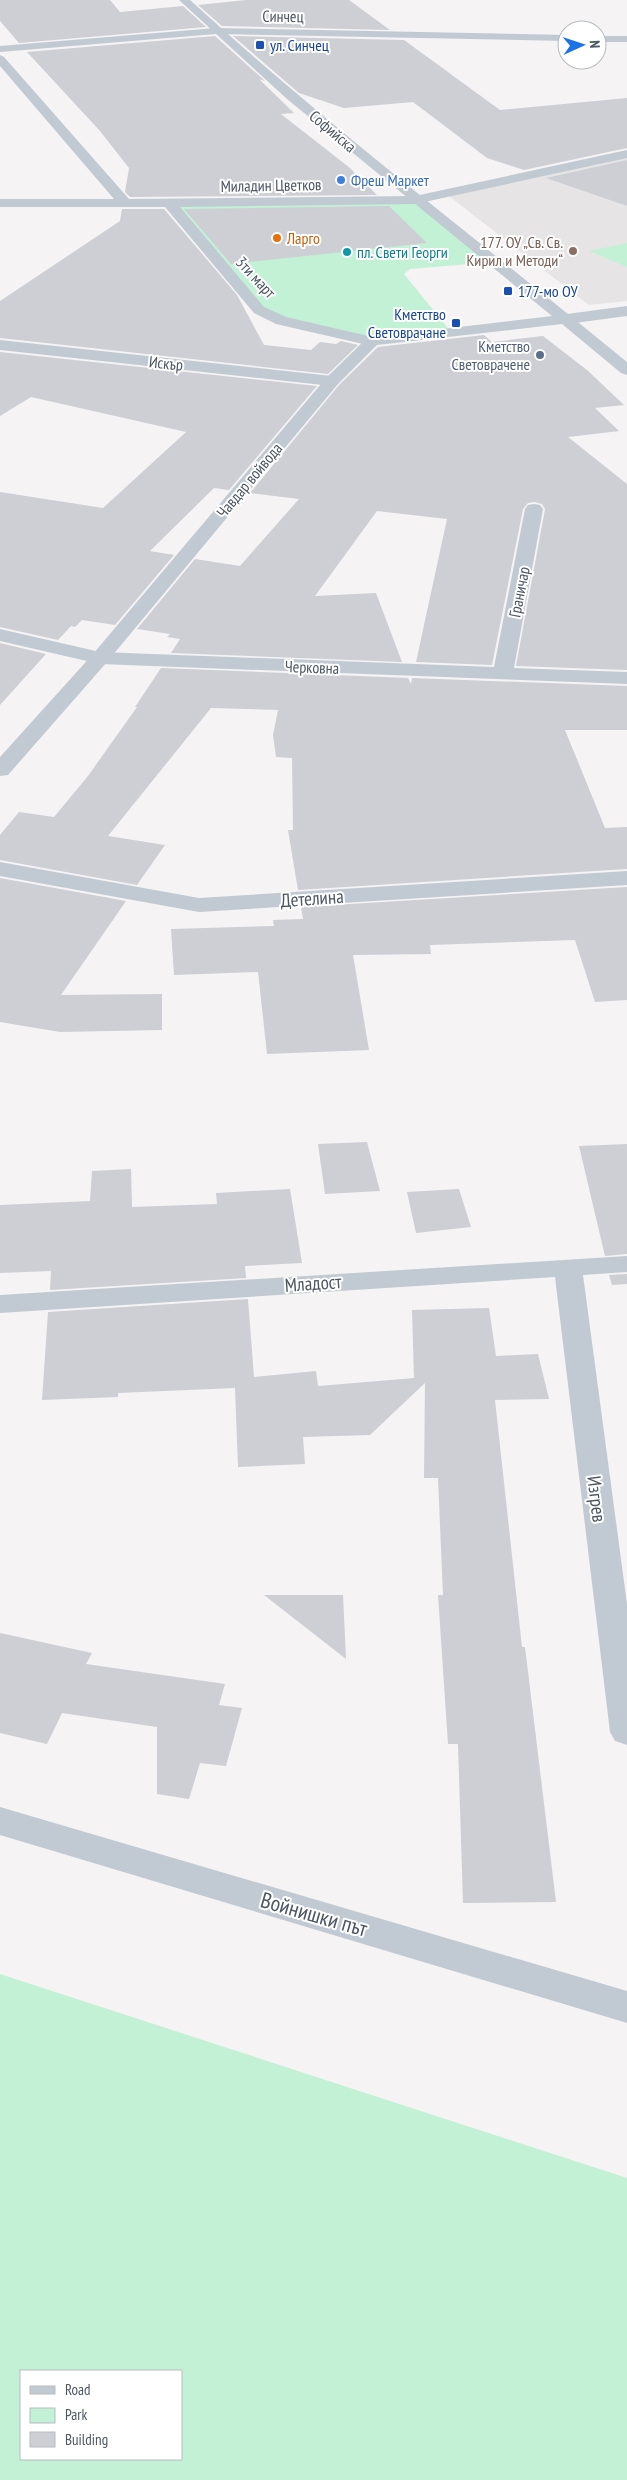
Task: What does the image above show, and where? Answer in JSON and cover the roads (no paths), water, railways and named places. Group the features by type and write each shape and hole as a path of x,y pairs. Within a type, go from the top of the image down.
{"street":[{"name":"Софийска","path":"184,0 216,31 415,200 567,319 627,370"},
{"name":"Синчец","path":"0,49 216,31 557,38"},
{"path":"607,39 627,39"},
{"path":"0,59 124,203"},
{"name":"Миладин Цветков","path":"0,203 415,200 627,154"},
{"name":"3ти март","path":"170,203 259,310 281,321 372,341"},
{"path":"372,341 627,311"},
{"name":"Чавдар войвода","path":"0,770 100,658 332,381 372,341"},
{"name":"Искър","path":"0,345 332,381"},
{"name":"Граничар","path":"503,674 534,509"},
{"name":"Черковна","path":"0,635 100,658 627,678"},
{"name":"Детелина","path":"0,869 199,905 627,878"},
{"name":"Младост","path":"0,1304 627,1264"},
{"name":"Изгрев","path":"568,1267 627,1732"},
{"name":"Войнишки път","path":"0,1821 627,2006"}],"place":[{"name":"ул. Синчец","path":"260,45"},
{"name":"Фреш Маркет","path":"341,180"},
{"name":"Ларго","path":"277,238"},
{"name":"177. ОУ „Св. Св. Кирил и Методи“","path":"573,251"},
{"name":"пл. Свети Георги","path":"347,252"},
{"name":"177-мо ОУ","path":"508,291"},
{"name":"Кметство Световрачане","path":"456,323"},
{"name":"Кметство Световрачене","path":"540,355"}]}
